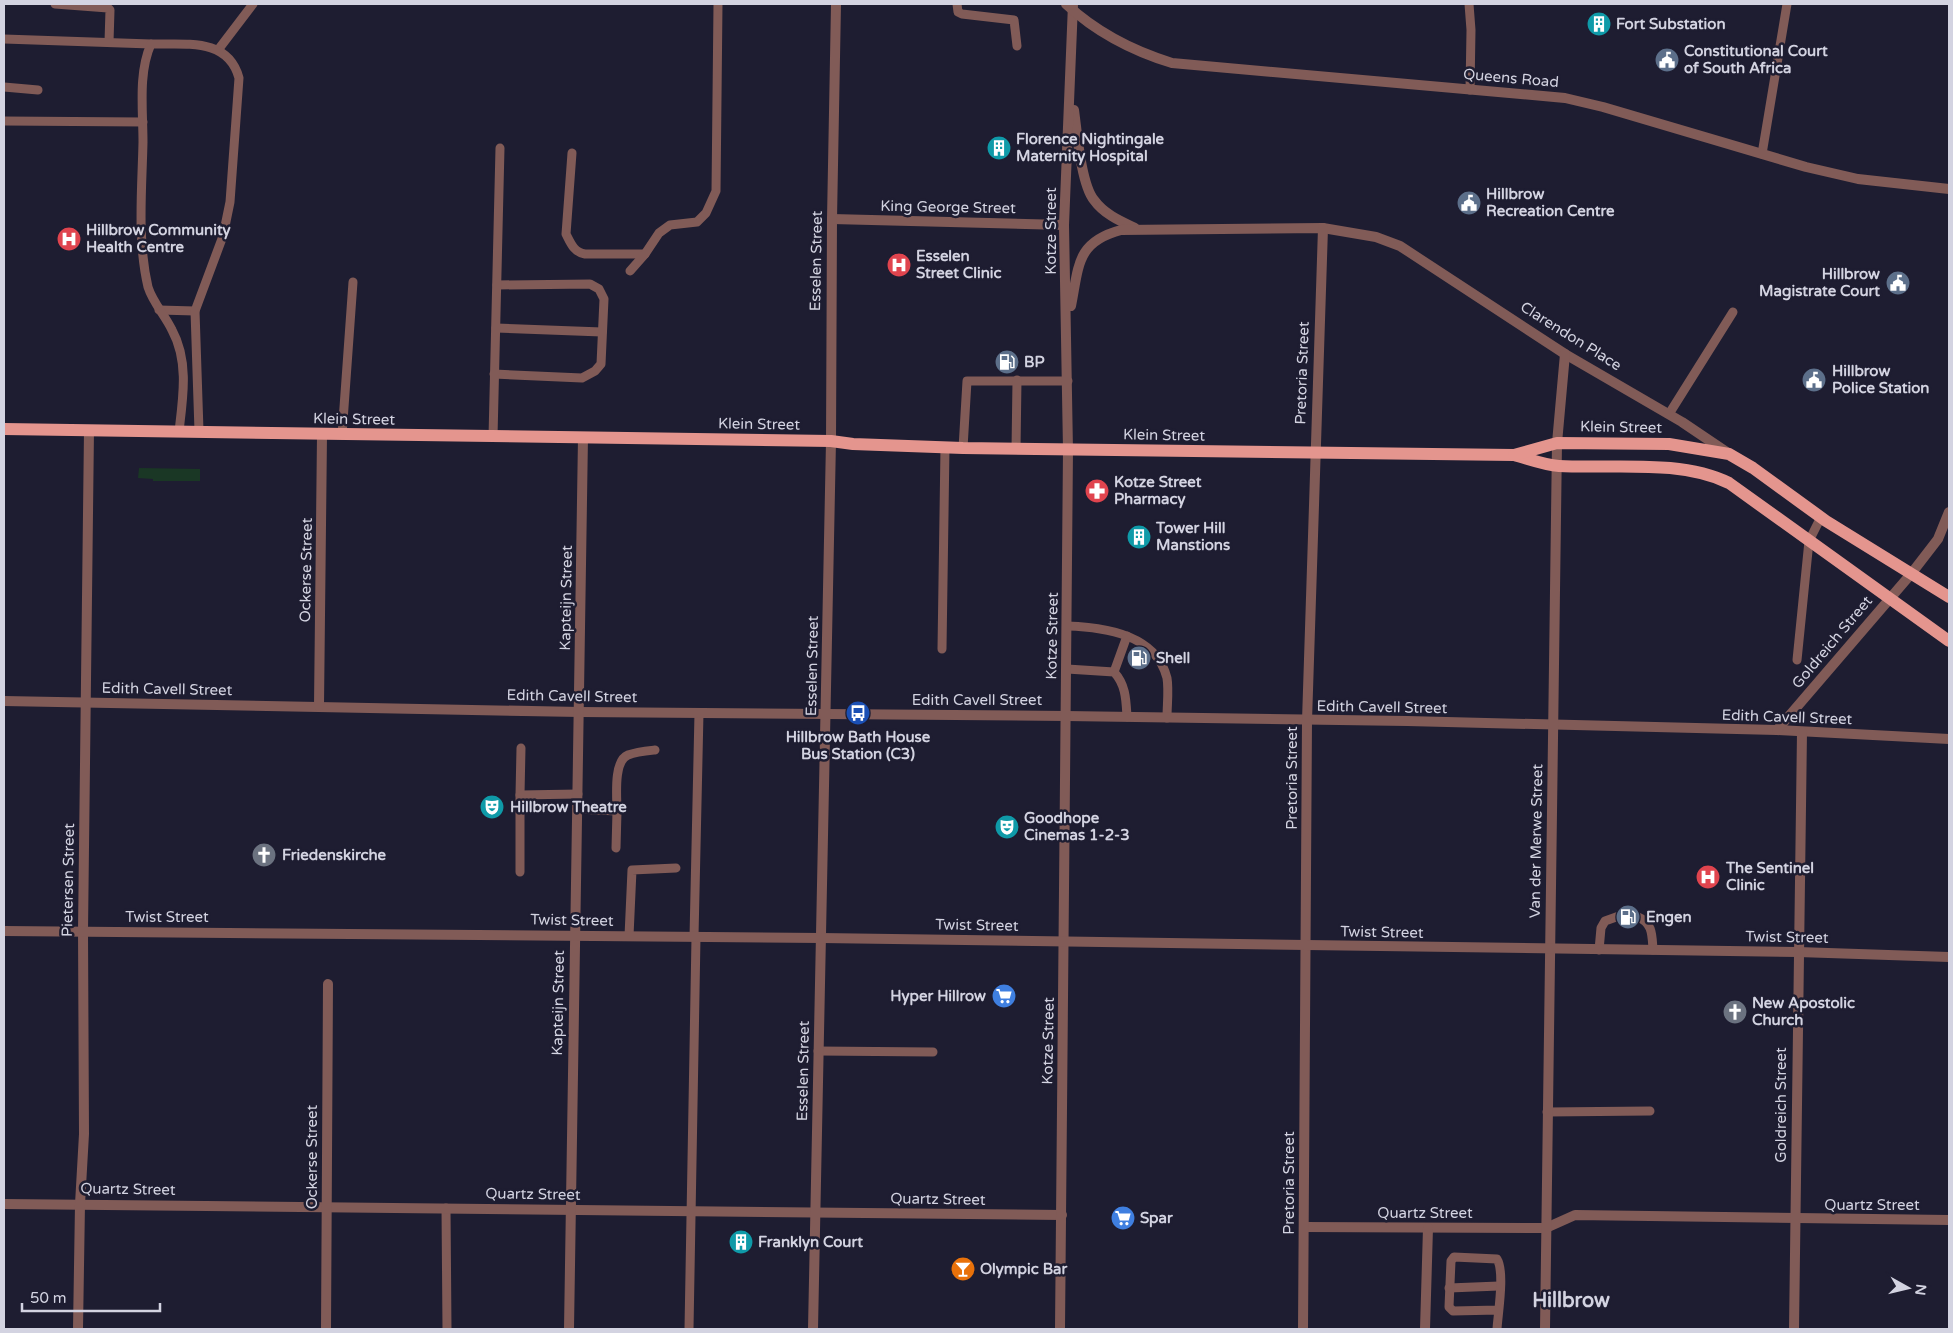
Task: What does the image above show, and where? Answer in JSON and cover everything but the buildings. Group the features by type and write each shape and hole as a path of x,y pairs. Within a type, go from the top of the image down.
{"main road":[{"name":"Klein Street","path":"4,430 199,431 322,435 831,441 853,444 963,448 1314,454 1514,455 1556,466"},
{"name":"Klein Street","path":"1514,455 1557,443 1669,444 1729,454"},
{"name":"Clarendon Place","path":"1729,454 1753,468 1820,517 1949,597"},
{"path":"1556,466 1677,469 1714,476 1737,488 1888,599 1949,641"}],"street":[{"name":"Esselen Street","path":"813,1329 831,441 832,219 836,4"},
{"name":"Queens Road","path":"1071,6 1119,42 1142,53 1172,63 1565,98 1858,179 1949,189"},
{"name":"Kotze Street","path":"1060,1329 1068,626 1068,327 1064,225 1071,6"},
{"name":"Clarendon Place","path":"1070,84 1084,172 1092,199 1108,214 1136,228"},
{"name":"King George Street","path":"832,219 1064,225"},
{"name":"Clarendon Place","path":"1068,327 1080,261 1091,243 1106,234 1136,228 1323,228 1376,237 1400,246 1565,354 1669,414 1729,454"},
{"name":"Pretoria Street","path":"1303,1329 1308,720 1314,454 1323,228"},
{"name":"Van der Merwe Street","path":"1545,1329 1556,466 1565,354"},
{"name":"Pietersen Street","path":"78,1329 80,1204 84,1134 83,931 89,430"},
{"name":"Ockerse Street","path":"319,706 322,435"},
{"name":"Kapteijn Street","path":"569,1329 583,438"},
{"name":"Goldreich Street","path":"1777,730 1911,574 1938,539 1949,512"},
{"name":"Edith Cavell Street","path":"4,701 580,712 1308,720 1777,730 1949,739"},
{"name":"Goldreich Street","path":"1794,1329 1802,732"},
{"name":"Twist Street","path":"4,931 821,938 1798,952 1949,957"},
{"name":"Ockerse Street","path":"326,1329 328,984"},
{"name":"Quartz Street","path":"4,1204 1062,1215"},
{"name":"Quartz Street","path":"1304,1227 1546,1228 1574,1216 1949,1220"},
{"path":"1425,1329 1428,1228"}],"lane":[{"path":"56,4 108,8 110,10 109,42"},
{"path":"218,50 253,4"},
{"path":"630,271 636,261 645,254 659,233 670,225 697,222 706,213 716,191 718,4"},
{"path":"957,4 958,12 962,14 1014,20 1017,46"},
{"path":"1468,4 1471,30 1470,90"},
{"path":"1762,154 1787,4"},
{"path":"4,39 208,45 218,50 236,66 239,78 230,202 223,236 195,311 199,431"},
{"path":"151,44 144,70 142,230 148,286 159,310 173,330 182,362 183,395 179,431"},
{"path":"4,87 38,90"},
{"path":"4,121 143,122"},
{"path":"493,436 500,148"},
{"path":"572,153 566,234 572,246 585,254 645,254"},
{"path":"342,435 353,282"},
{"path":"494,374 582,378 595,371 601,364 604,299 599,289 590,284 497,285"},
{"path":"159,310 195,311"},
{"path":"1669,414 1733,312"},
{"path":"496,328 602,332"},
{"path":"963,448 966,380 1068,381"},
{"path":"1016,449 1018,380"},
{"path":"942,649 945,447"},
{"path":"1797,660 1809,541 1820,517"},
{"path":"1068,626 1094,627 1127,636 1148,649 1159,661 1167,678 1167,718"},
{"path":"1114,672 1127,636"},
{"path":"1067,669 1114,672 1120,679 1126,694 1127,717"},
{"path":"689,1329 700,713"},
{"path":"520,872 521,748"},
{"path":"616,848 618,771 620,762 626,756 655,750"},
{"path":"520,795 578,794"},
{"path":"577,808 617,811"},
{"path":"629,936 632,870 676,868"},
{"path":"1599,950 1601,928 1606,921 1619,916"},
{"path":"1638,916 1646,920 1650,926 1653,950"},
{"path":"818,1051 933,1052"},
{"path":"1548,1112 1650,1111"},
{"path":"446,1208 447,1329"},
{"path":"1497,1329 1498,1310 1500,1264 1497,1259 1454,1258 1450,1261 1449,1307 1453,1311 1498,1310"},
{"path":"1449,1288 1499,1286"}],"green space":[{"path":"139,468 200,469 200,481 153,481 153,479 138,478"}],"place":[{"name":"Fort Substation","path":"1599,24"},
{"name":"Constitutional Court of South Africa","path":"1667,60"},
{"name":"Florence Nightingale Maternity Hospital","path":"999,148"},
{"name":"Hillbrow Recreation Centre","path":"1469,203"},
{"name":"Hillbrow Community Health Centre","path":"69,239"},
{"name":"Esselen Street Clinic","path":"899,265"},
{"name":"Hillbrow Magistrate Court","path":"1898,283"},
{"name":"BP","path":"1007,362"},
{"name":"Hillbrow Police Station","path":"1814,380"},
{"name":"Kotze Street Pharmacy","path":"1097,491"},
{"name":"Tower Hill Manstions","path":"1139,537"},
{"name":"Shell","path":"1139,658"},
{"name":"Hillbrow Bath House Bus Station (C3)","path":"858,713"},
{"name":"Hillbrow Theatre","path":"492,807"},
{"name":"Goodhope Cinemas 1-2-3","path":"1007,827"},
{"name":"Friedenskirche","path":"264,855"},
{"name":"The Sentinel Clinic","path":"1708,877"},
{"name":"Engen","path":"1628,917"},
{"name":"Hyper Hillrow","path":"1004,996"},
{"name":"New Apostolic Church","path":"1735,1012"},
{"name":"Spar","path":"1123,1218"},
{"name":"Franklyn Court","path":"741,1242"},
{"name":"Olympic Bar","path":"963,1269"}],"district":[{"name":"Hillbrow","path":"1571,1301"}]}
